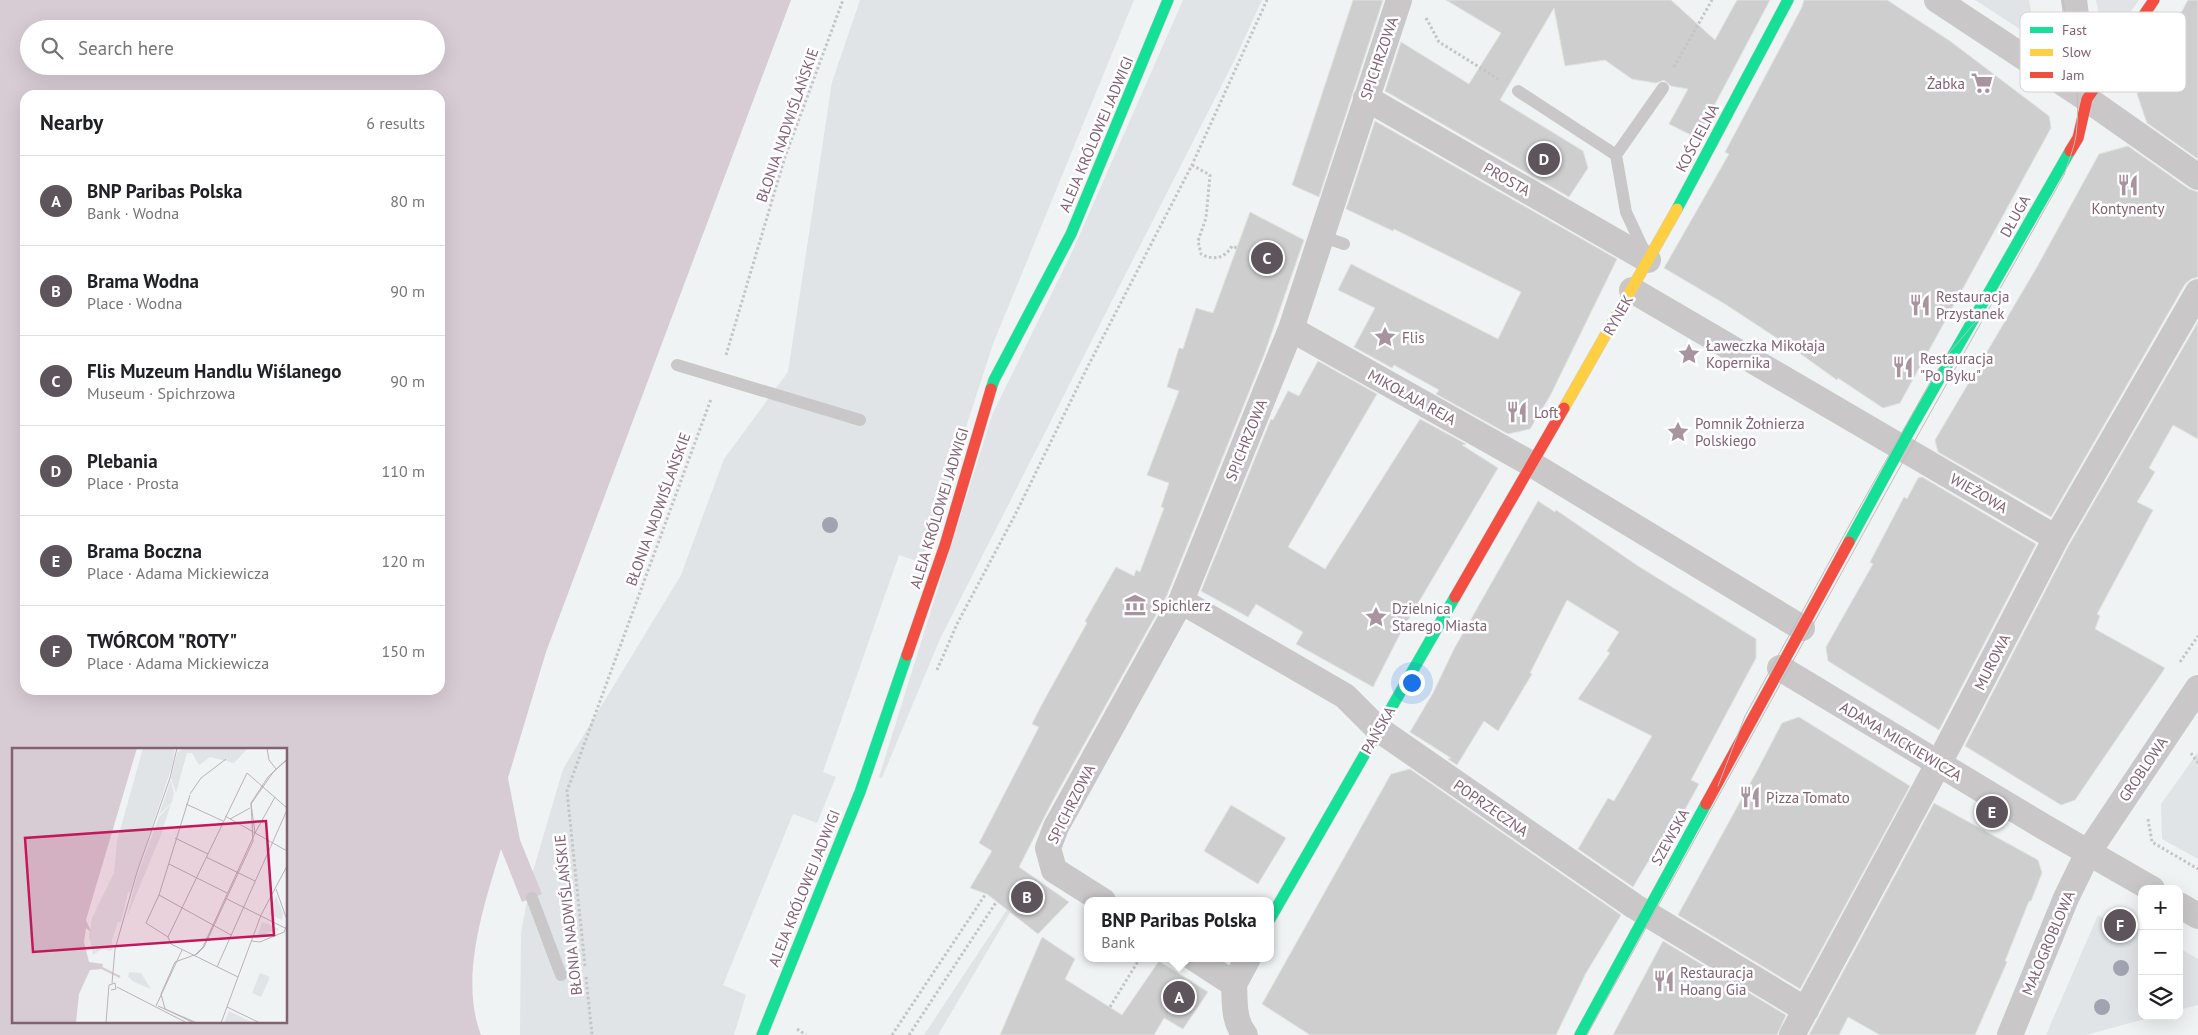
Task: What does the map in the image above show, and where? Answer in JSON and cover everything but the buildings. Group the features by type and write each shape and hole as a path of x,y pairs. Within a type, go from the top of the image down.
{"street":[{"name":"ALEJA KRÓLOWEJ JADWIGI","path":"762,1035 860,792 945,545 994,380 1071,234 1168,0"},
{"name":"SPICHRZOWA","path":"1097,897 1054,870 1048,848 1056,827 1181,602 1291,328 1333,240 1366,98 1399,0"},
{"name":"KOŚCIELNA","path":"1632,290 1788,0"},
{"path":"1937,0 2020,54"},
{"name":"DŁUGA","path":"2146,12 2154,0"},
{"path":"2078,92 2198,177"},
{"path":"2086,92 2087,98"},
{"name":"DŁUGA","path":"1901,448 2078,138 2087,98 2091,92"},
{"name":"PROSTA","path":"1366,98 1648,260"},
{"name":"RYNEK","path":"1533,465 1632,290 1901,448"},
{"name":"MUROWA","path":"1792,1035 1938,764 2056,538 2198,292"},
{"name":"MIKOŁAJA REJA","path":"1291,328 1533,465"},
{"path":"1784,661 1901,448"},
{"name":"WIEŻOWA","path":"1901,448 2056,538"},
{"path":"1533,465 1802,628"},
{"name":"PAŃSKA","path":"1274,912 1378,729 1533,465"},
{"name":"POPRZECZNA","path":"1181,602 1345,696 1378,729 1645,914 1806,1010"},
{"name":"ADAMA MICKIEWICZA","path":"1784,661 1938,764 2145,885"},
{"name":"SZEWSKA","path":"1580,1035 1784,661"},
{"name":"GROBLOWA","path":"2089,852 2198,688"},
{"name":"MAŁOGROBLOWA","path":"2010,1035 2066,898 2089,852"},
{"path":"2183,907 2198,916"},
{"path":"1200,962 1234,984"},
{"path":"1245,1035 1241,1030 1235,1012 1234,984 1246,962"}],"lane":[{"path":"1648,260 1626,212 1616,155 1662,88"},
{"path":"1518,91 1616,155"},
{"path":"677,365 860,420"},
{"path":"532,898 561,975"}],"path":[{"name":"BŁONIA NADWIŚLAŃSKIE","path":"592,1035 567,791 719,378 785,157 844,0"},
{"path":"1015,515 1085,372 1192,165 1267,0"},
{"path":"1662,88 1712,0"},
{"path":"1426,14 1426,21 1439,42 1518,91"},
{"path":"1192,165 1210,175 1206,218 1198,241 1201,254 1207,258 1218,258 1227,254 1232,246 1237,248"},
{"path":"2184,758 2189,750 2198,763"},
{"path":"2147,812 2152,842 2198,869"},
{"path":"892,1035 985,894"},
{"path":"909,1035 997,901"},
{"path":"1110,1007 1138,962"}],"shaded area":[{"path":"0,0 791,0 546,652 508,778 520,840 542,894 522,902 501,849 481,917 473,966 472,990 475,1013 481,1035 0,1035"},
{"path":"860,0 1134,0 993,344 922,563 899,555 823,772 836,777 817,823 793,814 723,985 746,995 734,1035 520,1035 521,933 531,878 563,769 681,575 724,459 788,372 832,82"},
{"path":"1183,0 1262,0 1235,59 940,639 882,778 879,777 992,415 1072,252"},
{"path":"1975,0 2029,0 2031,12 2020,12 2020,29"},
{"path":"2096,0 2139,0 2130,12 2099,12"},
{"path":"2198,752 2198,859 2162,839 2161,804"},
{"path":"1008,908 1011,911 938,1035 924,1035"},
{"path":"2098,915 2120,930 2128,930 2132,921 2138,925 2138,1020 2141,1020 2086,1035 2046,1035"},
{"path":"2183,950 2198,959 2198,1005 2183,1009"}],"tram line":[{"path":"2063,0 2065,12"},
{"path":"1587,1035 1896,474 2064,175 2075,140 2076,92"},
{"path":"1718,786 1745,716 1849,526 1932,379 1949,353 1977,320"}],"traffic: fast":[{"path":"991,389 1071,234 1168,0"},
{"path":"1677,209 1788,0"},
{"path":"1849,542 1910,430 2070,151"},
{"path":"1274,912 1455,597"},
{"path":"762,1035 860,792 907,655"},
{"path":"1580,1035 1706,804"}],"traffic: slow":[{"path":"1564,408 1677,209"}],"traffic: jam":[{"path":"2146,12 2154,0"},
{"path":"2070,151 2078,138 2087,99 2092,92"},
{"path":"907,655 945,545 991,389"},
{"path":"1455,597 1564,408"},
{"path":"1706,804 1849,542"}],"place":[{"name":"Żabka","path":"1982,83"},
{"name":"Plebania","path":"1544,159"},
{"name":"Kontynenty","path":"2128,185"},
{"name":"Flis Muzeum Handlu Wiślanego","path":"1267,258"},
{"name":"Restauracja Przystanek","path":"1920,305"},
{"name":"Flis","path":"1385,337"},
{"name":"Ławeczka Mikołaja Kopernika","path":"1689,354"},
{"name":"Restauracja \"Po Byku\"","path":"1903,367"},
{"name":"Loft","path":"1517,412"},
{"name":"Pomnik Żołnierza Polskiego","path":"1678,432"},
{"name":"Spichlerz","path":"1135,605"},
{"name":"Dzielnica Starego Miasta","path":"1376,617"},
{"name":"Pizza Tomato","path":"1750,797"},
{"name":"Brama Boczna","path":"1992,812"},
{"name":"Brama Wodna","path":"1027,897"},
{"name":"TWÓRCOM \"ROTY\"","path":"2120,925"},
{"name":"Restauracja Hoang Gia","path":"1664,981"},
{"name":"BNP Paribas Polska","path":"1179,997"}]}
